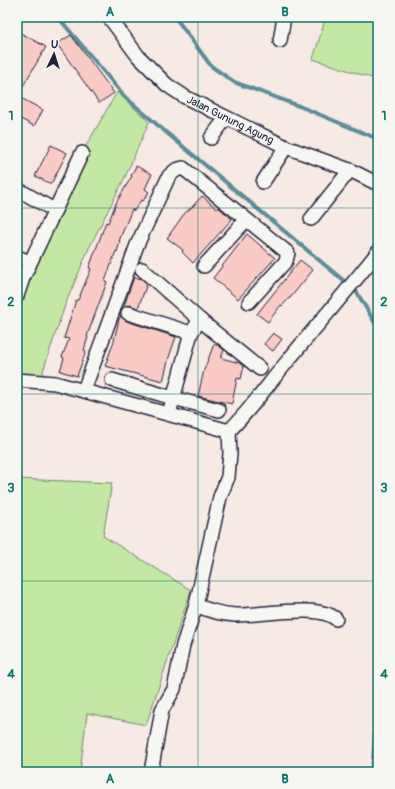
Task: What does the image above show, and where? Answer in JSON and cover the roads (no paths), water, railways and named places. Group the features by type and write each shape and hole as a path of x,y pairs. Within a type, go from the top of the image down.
{"street":[{"name":"Jalan Gunung Agung","path":"109,17 138,56 167,85 185,97 286,147 350,170 378,184"},
{"path":"280,41 284,17"},
{"path":"211,138 226,118"},
{"path":"263,182 286,147"},
{"path":"17,296 30,262 82,152"},
{"path":"84,390 137,245 169,176 176,170 184,168 288,253 286,261 249,302"},
{"path":"311,219 350,170"},
{"path":"17,189 54,210"},
{"path":"204,266 246,220"},
{"path":"151,772 155,757 162,710 174,689 183,645 196,605 220,497 228,477 230,453 229,431 243,417 350,287 373,267 378,252"},
{"path":"17,257 30,262"},
{"path":"142,269 200,320 260,369"},
{"path":"128,313 191,333"},
{"path":"169,414 191,333 200,320"},
{"path":"17,380 55,383 229,431"},
{"path":"112,380 219,410"},
{"path":"196,605 210,611 229,615 309,612 329,615 336,619"}],"waterway":[{"path":"58,17 125,97 356,291 378,328"},
{"path":"175,17 211,66 234,82 299,106 378,139"},
{"path":"370,772 373,762 378,684"}]}
